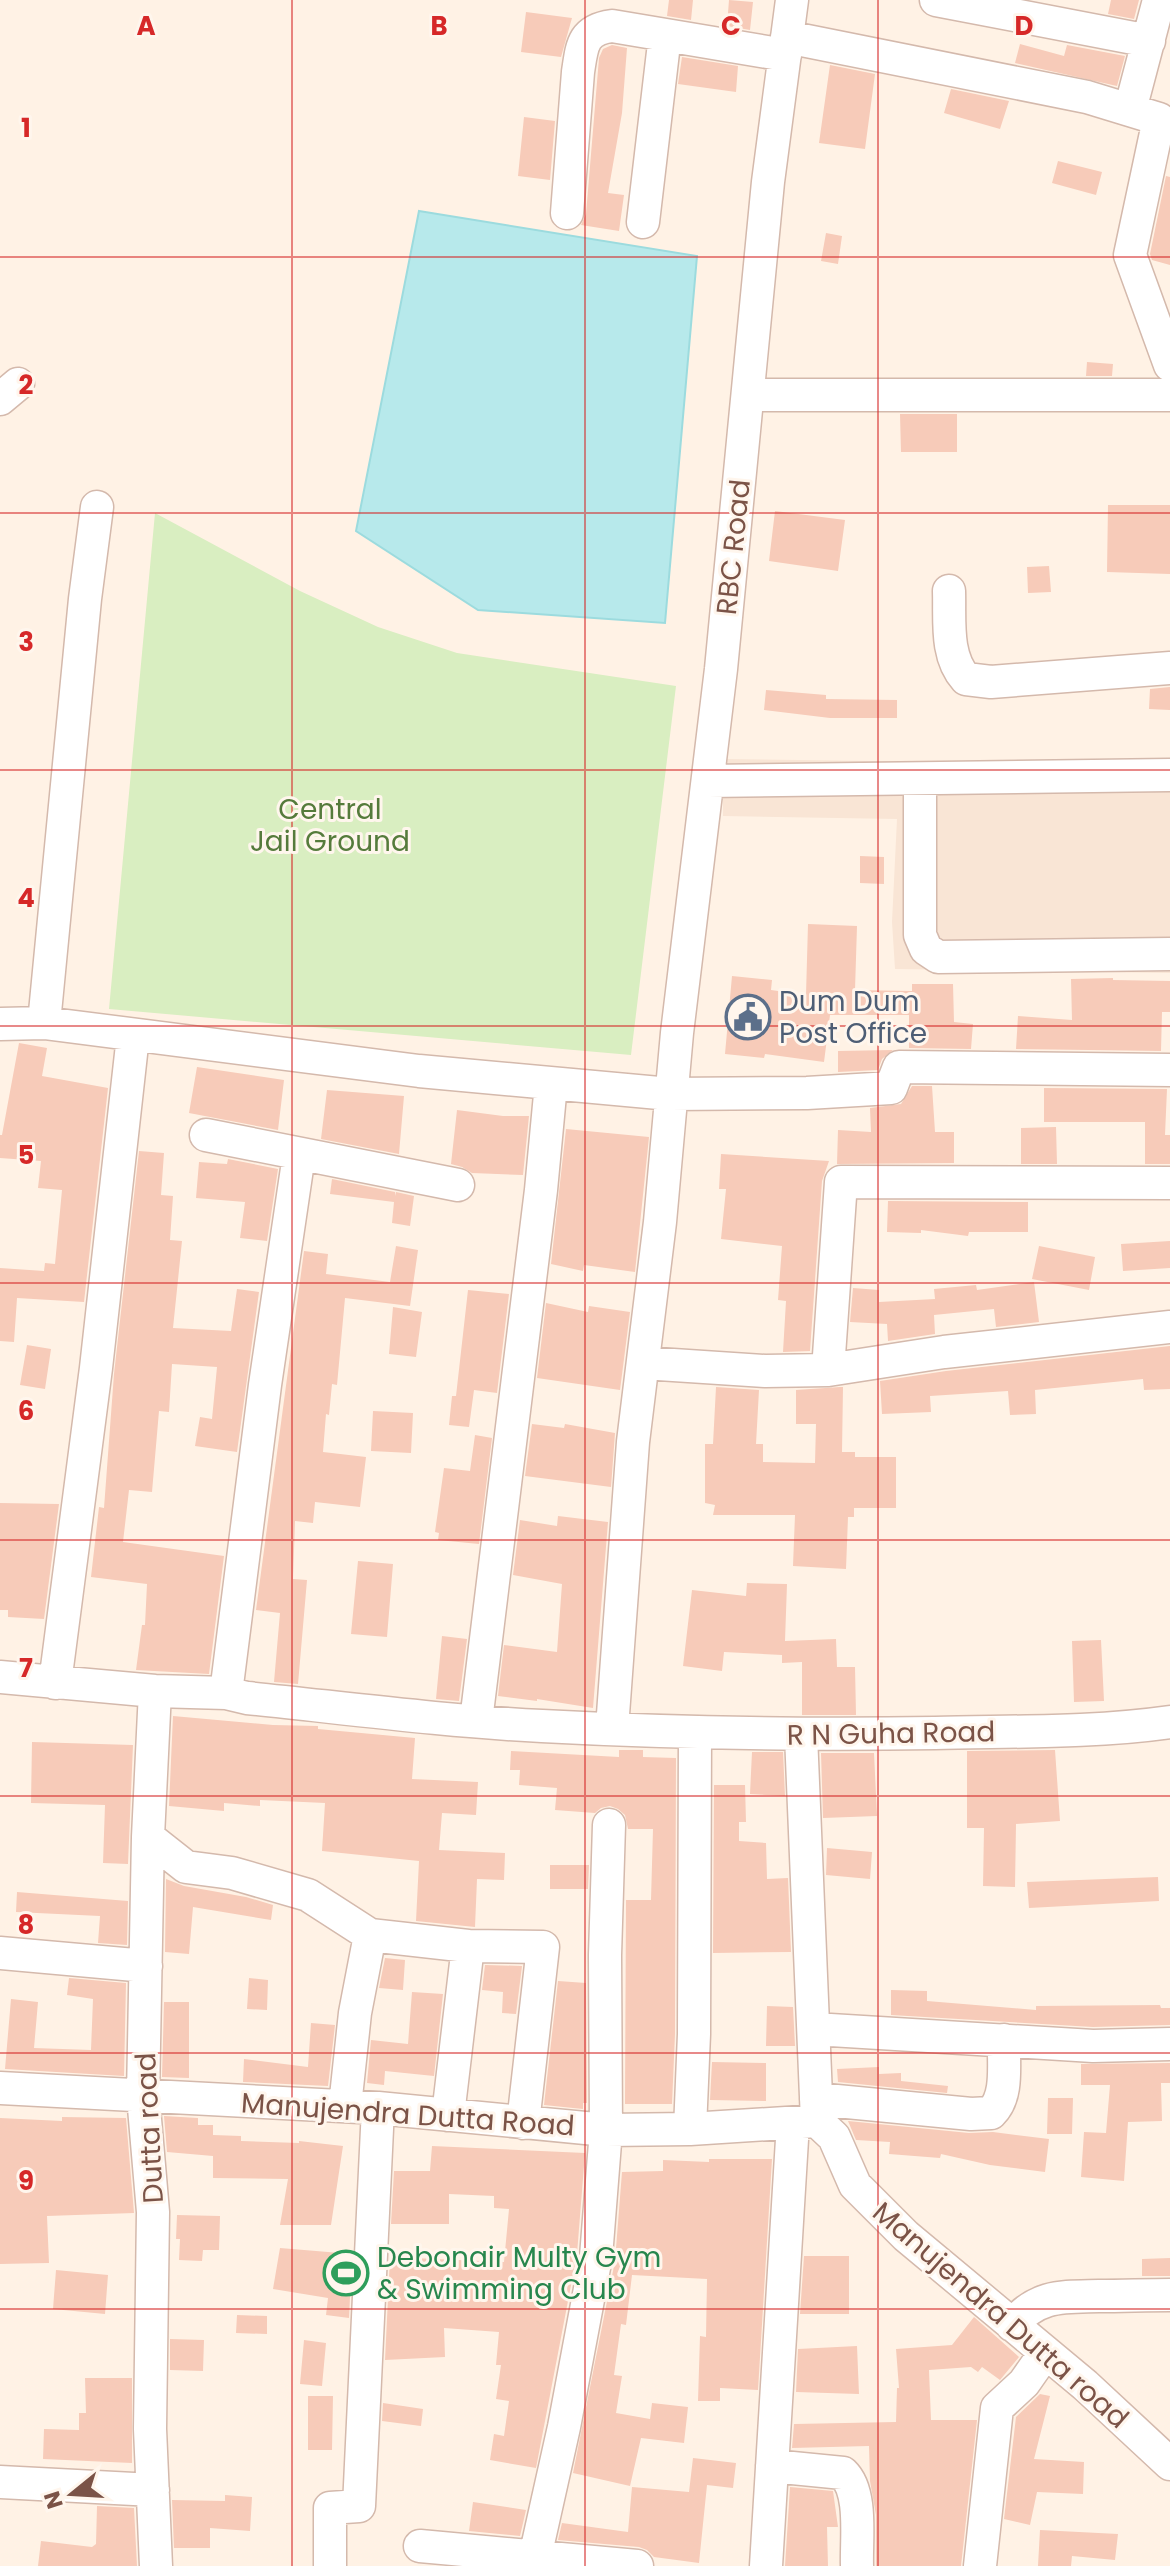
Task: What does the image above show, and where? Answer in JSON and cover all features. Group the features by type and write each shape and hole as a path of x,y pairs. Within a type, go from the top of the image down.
{"street":[{"name":"RBC Road","path":"612,1728 633,1442 660,1222 670,1094 708,781 768,182 792,0"},
{"path":"936,0 1149,41"},
{"path":"1159,0 1149,41 1153,116 1130,255 1170,365"},
{"path":"567,213 581,51 588,35 597,28 612,26 665,35 786,46 1059,91 1153,116"},
{"path":"643,222 665,35"},
{"path":"748,395 1170,395"},
{"path":"44,1023 97,507"},
{"path":"949,591 955,667 966,679 991,682 1170,668"},
{"path":"708,781 1170,775"},
{"path":"920,779 920,935 926,949 938,957 1170,954"},
{"path":"0,1024 44,1023 419,1071 670,1094 807,1093 891,1088 899,1067 1170,1070"},
{"path":"55,1683 96,1368 133,1036"},
{"path":"476,1721 551,1084"},
{"path":"206,1135 458,1185"},
{"path":"226,1693 265,1385 299,1155"},
{"path":"828,1370 841,1182 1170,1183"},
{"path":"643,1363 765,1371 828,1370 944,1352 1170,1327"},
{"name":"R N Guha Road","path":"0,1677 155,1691 226,1693 247,1698 476,1721 695,1733 801,1735 1103,1728 1170,1722"},
{"name":"Dutta road","path":"155,1691 148,1837 143,2096 153,2212 150,2429 156,2566"},
{"path":"690,2129 694,2034 695,1733"},
{"path":"766,2566 772,2466 814,2029 801,1735"},
{"path":"535,2557 564,2427 596,2257 606,2130 605,1955 609,1825"},
{"path":"148,1837 186,1867 232,1873 308,1895 370,1935 468,1946 543,1947 523,2123"},
{"path":"345,2106 355,2013 370,1935"},
{"path":"448,2115 468,1946"},
{"path":"0,1953 146,1966"},
{"path":"814,2029 1093,2046 1170,2044"},
{"name":"Manujendra Dutta Road","path":"0,2088 378,2108 606,2130 690,2129 808,2114 991,2113 997,2108 1003,2084 1004,2040"},
{"path":"330,2566 330,2508 359,2506 378,2108"},
{"name":"Manujendra Dutta road","path":"808,2114 834,2137 855,2185 906,2236 1085,2385 1170,2464"},
{"path":"1012,2325 1024,2311 1043,2301 1071,2295 1170,2295"},
{"path":"980,2566 997,2408 1024,2383 1045,2353"},
{"path":"772,2466 843,2473 851,2480 855,2492 857,2566"},
{"path":"0,2482 153,2490"},
{"path":"420,2546 637,2566"}],"shaded area":[{"path":"723,759 1170,765 1170,973 895,969 892,922 897,819 723,816"}],"green space":[{"name":"Central Jail Ground","path":"155,513 300,591 378,627 457,653 676,686 631,1055 109,1009"}],"water":[{"path":"419,211 697,256 665,623 478,610 356,531"}],"building":[{"path":"669,0 693,0 691,20 667,16"},
{"path":"729,0 753,2 750,30 727,26"},
{"path":"1111,0 1139,0 1134,19 1108,14"},
{"path":"526,12 572,18 561,57 521,52"},
{"path":"1020,44 1064,56 1067,45 1125,56 1117,86 1015,63"},
{"path":"612,45 627,48 622,113 608,193 624,195 619,231 581,225 586,214 599,58 603,49"},
{"path":"682,57 738,66 736,92 678,84"},
{"path":"830,65 875,74 865,149 819,143"},
{"path":"951,89 1009,101 1000,129 944,113"},
{"path":"524,117 555,121 550,180 518,176"},
{"path":"1058,161 1102,172 1096,195 1052,183"},
{"path":"1166,176 1170,177 1170,265 1152,260 1150,254"},
{"path":"826,233 842,236 838,264 821,261"},
{"path":"1087,362 1113,364 1112,376 1086,376"},
{"path":"900,414 957,414 957,452 901,452"},
{"path":"1108,505 1170,505 1170,574 1107,572"},
{"path":"775,511 845,520 838,571 769,561"},
{"path":"1049,566 1051,592 1028,593 1027,567"},
{"path":"1170,687 1170,710 1149,709 1150,689"},
{"path":"766,690 826,695 826,699 897,700 897,718 830,718 764,710"},
{"path":"860,856 884,857 884,884 860,883"},
{"path":"808,924 857,926 855,990 912,991 912,984 953,984 954,1022 973,1024 971,1049 909,1048 909,1015 830,1015 824,1062 765,1054 764,1058 725,1054 732,976 772,980 771,990 806,995"},
{"path":"1071,979 1170,981 1170,1012 1162,1012 1161,1051 1016,1049 1018,1016 1072,1020"},
{"path":"19,1043 47,1048 42,1076 108,1088 84,1302 17,1298 14,1342 0,1341 0,1268 44,1271 45,1263 55,1264 62,1190 38,1188 41,1161 0,1158 0,1135"},
{"path":"893,1050 882,1059 878,1070 838,1072 838,1051"},
{"path":"197,1067 284,1080 278,1130 189,1113"},
{"path":"912,1086 932,1086 935,1132 954,1132 954,1163 837,1164 838,1130 871,1132 870,1108 901,1104"},
{"path":"1044,1088 1167,1089 1165,1135 1170,1135 1170,1164 1145,1164 1145,1122 1044,1122"},
{"path":"327,1090 404,1096 399,1154 321,1139"},
{"path":"457,1110 529,1116 523,1175 472,1173 451,1164"},
{"path":"1056,1127 1057,1164 1021,1164 1021,1128"},
{"path":"566,1129 649,1137 635,1272 584,1265 583,1271 551,1264"},
{"path":"139,1151 164,1153 161,1195 173,1196 170,1240 182,1241 173,1328 231,1331 237,1289 259,1292 237,1452 195,1446 200,1417 212,1419 217,1367 172,1364 169,1412 159,1411 152,1492 129,1490 123,1542 224,1556 209,1674 136,1670 142,1625 145,1625 147,1584 91,1577 99,1507 104,1508 114,1374"},
{"path":"721,1154 829,1161 822,1181 810,1351 783,1352 786,1301 778,1300 782,1246 721,1239 726,1189 719,1189"},
{"path":"228,1159 278,1169 267,1241 240,1238 245,1202 196,1198 199,1162 227,1164"},
{"path":"332,1179 395,1192 395,1196 396,1192 414,1196 410,1226 392,1223 394,1202 330,1194"},
{"path":"888,1201 1028,1202 1028,1232 969,1232 968,1236 921,1230 921,1233 887,1232"},
{"path":"1170,1241 1170,1268 1123,1271 1121,1244"},
{"path":"396,1246 418,1250 410,1306 345,1298 337,1385 332,1384 329,1415 326,1414 323,1452 366,1457 360,1507 315,1502 313,1523 295,1521 293,1579 307,1580 298,1684 274,1682 280,1613 256,1610 304,1251 328,1254 326,1274 390,1282"},
{"path":"1039,1246 1095,1257 1089,1290 1032,1279"},
{"path":"1034,1282 1039,1322 996,1327 994,1309 934,1315 935,1334 888,1341 887,1324 850,1322 853,1288 879,1290 879,1302 935,1299 934,1289 976,1285 977,1290"},
{"path":"468,1290 509,1294 497,1393 474,1390 469,1427 449,1425 452,1396 456,1396"},
{"path":"546,1303 588,1312 589,1306 630,1312 620,1390 537,1378"},
{"path":"393,1307 422,1312 416,1357 389,1354"},
{"path":"27,1345 51,1349 45,1389 20,1385"},
{"path":"1170,1346 1170,1389 1144,1390 1143,1379 1035,1390 1036,1414 1010,1415 1008,1391 930,1396 931,1412 882,1414 880,1381"},
{"path":"716,1387 759,1390 756,1444 763,1444 763,1462 815,1463 816,1424 796,1424 796,1390 840,1387 843,1387 842,1452 855,1452 855,1457 896,1457 896,1508 854,1508 854,1517 848,1517 846,1569 793,1566 795,1515 713,1515 715,1505 705,1503 705,1444 713,1444"},
{"path":"373,1411 413,1413 411,1453 371,1451"},
{"path":"532,1424 564,1428 565,1424 615,1433 611,1487 525,1476"},
{"path":"475,1435 492,1438 479,1544 438,1540 439,1533 435,1532 444,1468 470,1471"},
{"path":"0,1503 59,1504 44,1619 8,1617 8,1610 0,1610"},
{"path":"558,1516 608,1522 593,1708 498,1696 504,1645 557,1652 562,1584 513,1575 520,1520 557,1526"},
{"path":"358,1561 393,1564 387,1637 351,1634"},
{"path":"747,1583 787,1584 785,1641 836,1639 837,1667 855,1667 856,1715 802,1715 802,1662 782,1663 782,1655 724,1652 722,1671 683,1666 692,1590 746,1596"},
{"path":"442,1636 467,1639 459,1701 436,1699"},
{"path":"1101,1640 1104,1701 1074,1702 1072,1641"},
{"path":"173,1716 318,1726 318,1729 415,1738 412,1779 478,1782 476,1815 442,1813 439,1850 505,1853 504,1880 477,1879 475,1927 416,1921 419,1861 322,1851 325,1803 260,1800 260,1806 224,1803 224,1811 169,1806"},
{"path":"32,1742 133,1745 128,1864 103,1863 105,1805 31,1803"},
{"path":"619,1750 643,1750 643,1757 676,1758 672,2104 625,2104 626,1900 651,1900 653,1829 628,1829 625,1815 610,1806 595,1813 555,1810 557,1788 519,1785 520,1770 510,1770 511,1751 619,1757"},
{"path":"1055,1750 1060,1821 1016,1824 1015,1887 983,1886 984,1828 967,1828 967,1751"},
{"path":"752,1752 783,1752 785,1796 750,1794"},
{"path":"821,1753 874,1753 877,1816 823,1818"},
{"path":"714,1785 745,1785 746,1822 739,1822 739,1841 766,1843 767,1879 788,1878 791,1952 713,1953"},
{"path":"827,1848 872,1852 870,1879 826,1875"},
{"path":"550,1865 589,1865 588,1889 550,1889"},
{"path":"1158,1877 1159,1901 1029,1908 1027,1882"},
{"path":"166,1879 184,1886 273,1905 271,1920 193,1907 189,1954 165,1952"},
{"path":"17,1892 128,1901 127,1945 98,1943 100,1916 16,1912"},
{"path":"385,1958 405,1960 403,1990 379,1988"},
{"path":"485,1965 522,1966 516,2014 502,2013 503,1992 482,1990"},
{"path":"69,1978 126,1983 124,2076 5,2069 11,1999 38,2002 34,2048 91,2050 93,1999 67,1995"},
{"path":"249,1978 268,1980 267,2010 247,2009"},
{"path":"558,1981 586,1983 587,2103 583,2103 583,2109 544,2105"},
{"path":"891,1990 927,1991 927,2001 1036,2010 1036,2006 1160,2005 1161,2008 1170,2008 1170,2025 1093,2027 891,2015"},
{"path":"412,1992 443,1994 434,2076 385,2071 384,2085 367,2083 371,2040 408,2044"},
{"path":"164,2002 189,2002 189,2078 162,2077"},
{"path":"767,2006 793,2007 795,2046 766,2046"},
{"path":"311,2023 335,2025 328,2086 243,2082 244,2059 308,2067"},
{"path":"712,2062 766,2063 766,2101 710,2100"},
{"path":"1170,2063 1170,2083 1161,2083 1162,2121 1128,2122 1124,2181 1081,2177 1084,2132 1106,2133 1110,2085 1081,2085 1081,2064"},
{"path":"879,2067 879,2074 901,2073 901,2081 948,2086 947,2093 838,2082 837,2069"},
{"path":"1048,2098 1073,2098 1072,2134 1047,2134"},
{"path":"164,2116 198,2118 198,2125 213,2125 213,2135 241,2136 241,2141 299,2141 343,2146 331,2225 280,2225 288,2179 213,2178 213,2156 167,2152"},
{"path":"62,2117 126,2118 134,2213 47,2216 49,2263 0,2264 0,2118 62,2121"},
{"path":"848,2121 1049,2139 1045,2172 990,2165 941,2154 940,2158 889,2154 890,2142 856,2140"},
{"path":"432,2146 585,2153 577,2254 536,2468 490,2460 494,2434 504,2436 509,2401 496,2399 501,2365 496,2365 499,2332 444,2328 445,2357 385,2360 390,2257 504,2262 509,2209 494,2208 494,2196 449,2194 449,2224 391,2224 394,2171 430,2171"},
{"path":"709,2159 772,2159 758,2390 720,2388 720,2401 698,2401 700,2336 706,2337 707,2279 632,2275 626,2325 621,2324 614,2375 622,2376 616,2413 650,2419 652,2403 688,2407 684,2443 641,2438 630,2486 573,2473 615,2261 622,2172 663,2171 663,2160 709,2162"},
{"path":"177,2215 220,2216 219,2250 203,2250 202,2261 179,2260"},
{"path":"280,2248 352,2254 349,2318 326,2315 328,2298 273,2289"},
{"path":"804,2256 849,2256 849,2314 800,2314"},
{"path":"1170,2258 1170,2276 1142,2276 1142,2259"},
{"path":"56,2270 108,2275 105,2314 53,2309"},
{"path":"237,2315 267,2316 267,2334 236,2333"},
{"path":"974,2317 1019,2357 1000,2380 982,2367 978,2372 971,2367 929,2370 931,2420 977,2420 961,2566 876,2566 876,2515 870,2481 869,2446 792,2448 794,2424 896,2422 899,2388 896,2349 952,2345"},
{"path":"170,2339 204,2340 203,2371 170,2370"},
{"path":"304,2340 326,2343 322,2386 300,2384"},
{"path":"857,2346 859,2394 796,2392 798,2349"},
{"path":"85,2378 132,2378 132,2463 43,2459 44,2429 79,2430 79,2413 86,2413"},
{"path":"1040,2394 1050,2396 1034,2459 1084,2462 1083,2494 1037,2492 1030,2525 1004,2519 1016,2417"},
{"path":"308,2396 333,2396 332,2450 308,2450"},
{"path":"383,2403 423,2409 421,2426 382,2421"},
{"path":"693,2458 736,2463 733,2488 707,2485 699,2563 654,2557 639,2547 558,2540 562,2523 628,2532 632,2487 689,2492"},
{"path":"790,2487 833,2491 838,2527 827,2527 828,2566 785,2566"},
{"path":"225,2495 252,2497 250,2531 210,2528 210,2548 174,2548 172,2500 225,2501"},
{"path":"473,2502 526,2510 520,2536 469,2531"},
{"path":"97,2506 134,2508 137,2566 38,2566 41,2541 92,2547 96,2544"},
{"path":"1040,2530 1118,2534 1115,2560 1072,2556 1071,2566 1038,2566"}],"place":[{"name":"Dum Dum Post Office","path":"748,1017"},
{"name":"Debonair Multy Gym & Swimming Club","path":"346,2273"}]}
